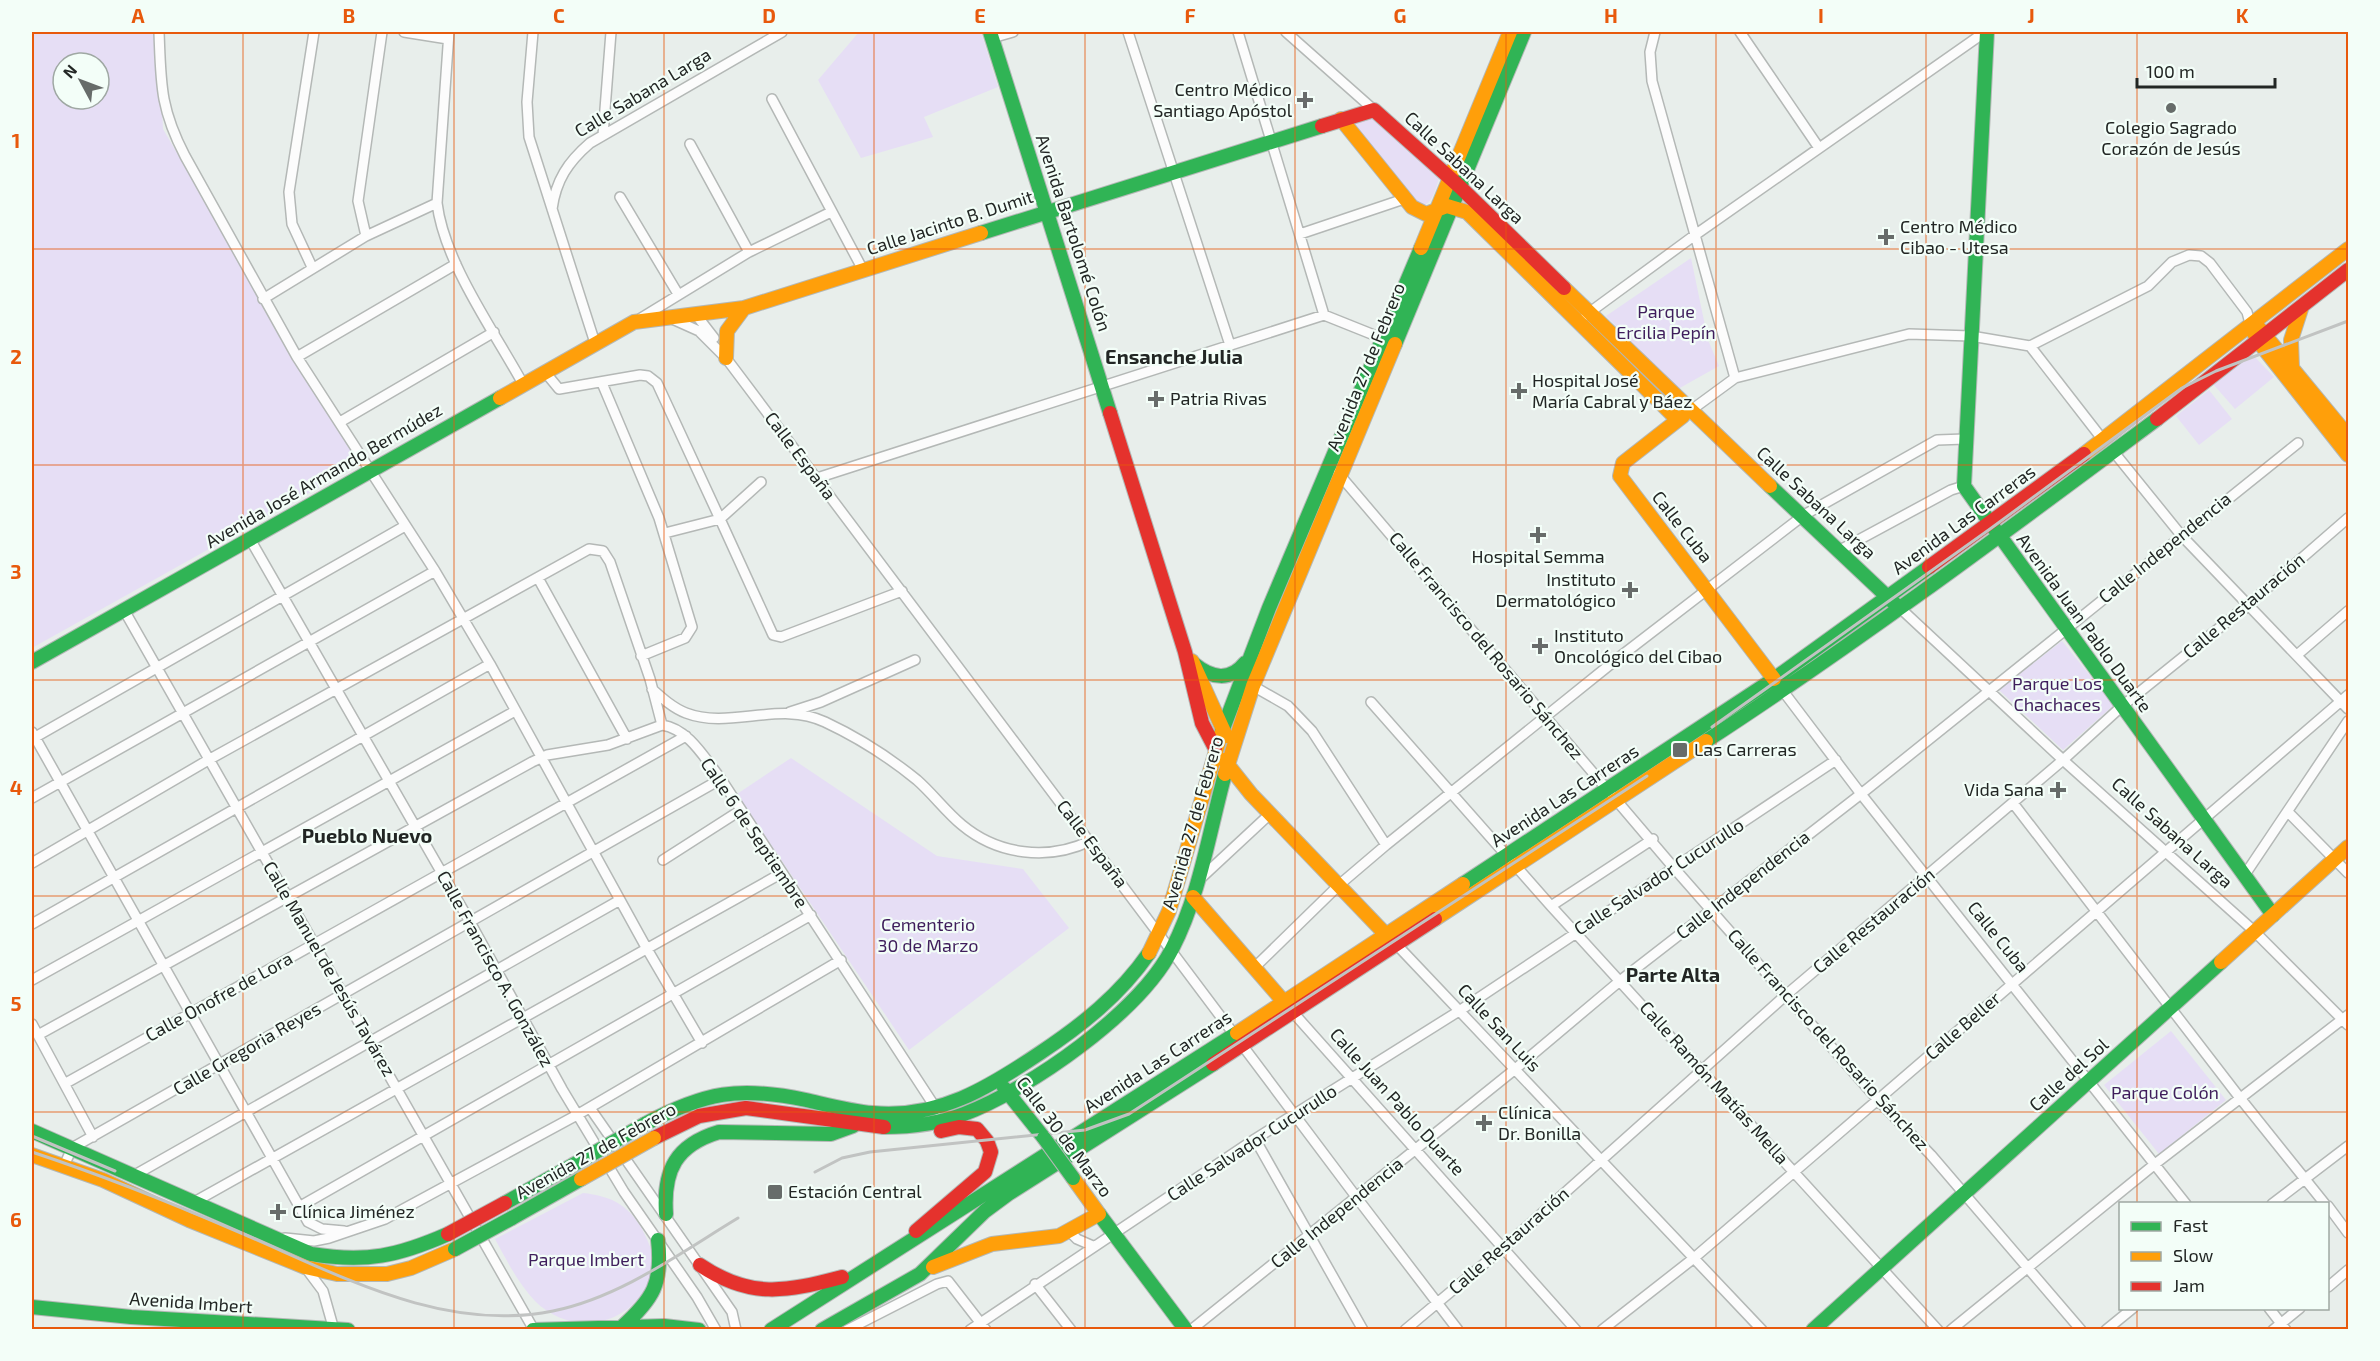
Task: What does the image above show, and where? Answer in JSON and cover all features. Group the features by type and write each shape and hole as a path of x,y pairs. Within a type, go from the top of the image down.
{"main road":[{"name":"Avenida 27 de Febrero","path":"32,1155 64,1166 305,1267 337,1274 387,1274 411,1268 455,1250 693,1118 732,1108 763,1110 855,1125 904,1127 943,1121 970,1113 1009,1095 1104,1029 1134,999 1172,950 1193,897 1218,801 1253,686 1452,206 1455,182 1510,32"},
{"name":"Avenida 27 de Febrero","path":"32,1131 196,1201 311,1254 362,1261 383,1260 404,1254 448,1234 645,1124 699,1099 737,1092 790,1096 859,1112 885,1114 936,1108 982,1091 1000,1081 1092,1017 1117,995 1136,972 1160,935 1189,848 1215,748 1250,655 1384,339 1434,213 1455,182 1524,32"},
{"path":"1964,486 1983,157 1986,32"},
{"name":"Avenida Bartolomé Colón","path":"991,35 1185,652 1202,723 1215,748"},
{"name":"Calle Jacinto B. Dumit","path":"744,308 1341,118 1374,110"},
{"name":"Calle Sabana Larga","path":"1374,110 1455,182 1585,317 1678,420"},
{"path":"1341,118 1404,199 1418,212 1434,213"},
{"name":"Calle Sabana Larga","path":"1434,213 1440,208 1452,206 1471,216 1804,515 1900,608"},
{"name":"Avenida Las Carreras","path":"771,1329 1239,1040 1293,1013 1506,856 1774,679 1991,524 2253,326 2349,249"},
{"name":"Avenida Las Carreras","path":"822,1329 920,1274 985,1211 1239,1040 1284,1002 1516,866 1783,692 2000,536 2262,339 2349,270"},
{"path":"2292,367 2290,349 2292,331 2302,307"},
{"path":"726,358 727,331 744,308"},
{"name":"Avenida José Armando Bermúdez","path":"32,662 634,322 664,317 697,316 744,308"},
{"path":"2253,326 2349,456"},
{"path":"2262,339 2292,367 2349,436"},
{"name":"Calle Cuba","path":"1690,411 1623,463 1619,471 1620,476 1774,679"},
{"name":"Avenida Juan Pablo Duarte","path":"1964,486 2273,915"},
{"name":"Avenida Bartolomé Colón","path":"1185,652 1194,664 1221,730 1234,747"},
{"path":"1194,664 1214,677 1229,677 1242,668 1250,655"},
{"name":"Calle San Luis","path":"1215,748 1251,794 1391,939"},
{"path":"1218,801 1243,789 1251,794"},
{"name":"Calle del Sol","path":"1813,1329 2349,847"},
{"name":"Calle Juan Pablo Duarte","path":"1193,897 1284,1002"},
{"name":"Calle 30 de Marzo","path":"1000,1081 1186,1329"},
{"path":"855,1125 859,1112"},
{"path":"831,1134 855,1125"},
{"path":"855,1125 873,1137"},
{"path":"666,1214 665,1180 671,1163 682,1149 693,1141 719,1132 873,1137 920,1136 968,1126 983,1135 990,1150 987,1170 981,1180 937,1211 895,1252"},
{"path":"937,1211 967,1207"},
{"name":"Calle 30 de Marzo","path":"920,1274 992,1244 1040,1241 1070,1232 1100,1214"},
{"path":"622,1327 652,1298 658,1286 661,1271 658,1240"},
{"path":"700,1265 724,1281 738,1287 781,1292 865,1270"},
{"name":"Avenida Imbert","path":"32,1307 142,1318 338,1329"},
{"path":"534,1329 664,1326 699,1329"}],"street":[{"path":"159,32 164,105 170,126 263,299 297,357 435,571 490,664 646,949 702,1043"},
{"path":"312,267 292,224 289,200 314,32"},
{"path":"366,236 358,201 382,32"},
{"path":"404,32 448,35 437,203 443,233 456,264 523,384"},
{"path":"533,32 527,102 529,137 545,195 552,210 595,343"},
{"path":"603,135 611,32"},
{"name":"Calle Sabana Larga","path":"552,210 556,185 565,168 577,154 603,135 782,32"},
{"path":"991,35 1013,32"},
{"path":"1128,32 1230,345"},
{"path":"1238,32 1324,315"},
{"name":"Calle Sabana Larga","path":"1286,32 1374,110"},
{"path":"1655,32 1650,52 1652,81 1735,378"},
{"path":"1740,32 1819,148"},
{"path":"1585,317 1695,235 1986,32"},
{"path":"772,99 863,270"},
{"path":"690,144 749,252"},
{"path":"620,197 678,294"},
{"path":"1300,234 1404,199"},
{"path":"263,299 366,236 437,203"},
{"name":"Avenida José Armando Bermúdez","path":"634,322 749,252 831,212"},
{"path":"1690,411 1735,378 1909,334 1971,336 2030,345 2148,286 2172,262 2189,255 2200,256 2210,263 2247,312 2253,326"},
{"path":"297,357 456,264"},
{"path":"816,478 1324,315 1384,339"},
{"name":"Calle España","path":"697,316 816,478 1458,1329"},
{"name":"Calle España","path":"664,317 699,331 726,358"},
{"path":"340,422 494,332"},
{"path":"2030,345 2103,440"},
{"path":"545,372 559,389 644,374 657,383 773,636 781,637 902,591"},
{"path":"602,383 665,533 692,627 685,638 641,656"},
{"path":"1254,968 1339,885 1386,845 1547,715 1804,515 1937,440 1965,439"},
{"name":"Calle Independencia","path":"1191,1329 1357,1198 1621,980 1861,794 2298,443"},
{"path":"2113,451 2181,535 2297,655 2345,699 2349,709"},
{"name":"Calle Francisco del Rosario Sánchez","path":"1331,465 1547,715 1607,790 1653,839 1674,867 1786,996 1964,1194 2081,1329"},
{"path":"665,533 720,519 761,482"},
{"path":"1840,550 1951,490 1964,486"},
{"name":"Calle Restauración","path":"1405,1329 1503,1248 1786,996 2063,760 2121,707 2249,604 2349,518"},
{"path":"350,1232 317,1228 308,1222 189,1014 114,876 32,736 405,526"},
{"name":"Calle Francisco A. González","path":"250,539 470,922 577,1115 624,1192 717,1329"},
{"path":"32,863 210,759 589,549 599,549 609,559 662,725 627,739 541,757 38,1035"},
{"path":"32,798 435,571"},
{"path":"538,578 627,739"},
{"name":"Calle Sabana Larga","path":"1900,608 2063,760 2167,851 2347,1020"},
{"name":"Calle Manuel de Jesús Tavárez","path":"124,610 534,1329"},
{"path":"2297,655 2349,611"},
{"path":"787,713 821,702 915,660"},
{"path":"32,924 490,664"},
{"path":"1253,686 1288,706 1312,731 1386,845"},
{"path":"652,689 678,709 703,717 787,713 824,721 870,747 917,780 961,825 985,840 1024,853 1074,849 1090,841"},
{"name":"Calle Cuba","path":"1783,692 1926,877 2186,1202"},
{"name":"Calle Beller","path":"1602,1329 1694,1258 2345,699"},
{"name":"Calle Ramón Matías Mella","path":"1371,702 1551,906 1938,1329"},
{"path":"32,980 515,711"},
{"path":"2244,876 2349,721"},
{"name":"Calle 6 de Septiembre","path":"662,725 686,736 721,779 841,960 943,1121"},
{"name":"Calle Onofre de Lora","path":"66,1083 686,736"},
{"name":"Calle Salvador Cucurullo","path":"970,1329 982,1326 1035,1284 1255,1139 1459,1011 1575,931 1836,760"},
{"name":"Calle Gregoria Reyes","path":"72,1148 721,779"},
{"path":"2013,803 2240,1098 2324,1202"},
{"path":"663,860 741,810"},
{"path":"2288,812 2349,873"},
{"path":"1198,880 1271,813"},
{"path":"1551,906 1653,839"},
{"path":"196,1201 782,873"},
{"path":"133,1176 620,900"},
{"path":"299,1207 811,915"},
{"name":"Calle San Luis","path":"1391,939 1762,1329"},
{"path":"277,1238 314,1240 350,1232 385,1219 577,1115 841,960"},
{"name":"Calle Juan Pablo Duarte","path":"1284,1002 1576,1329"},
{"path":"1951,1329 2155,1164 2347,1020"},
{"path":"32,1024 66,1083 93,1137"},
{"path":"590,1107 732,1312 736,1329"},
{"path":"1255,1139 1363,1329"},
{"path":"2273,1202 2349,1146"},
{"path":"64,1166 72,1148"},
{"path":"2329,1209 2349,1233"},
{"path":"1070,1232 1077,1239 1093,1246"},
{"path":"950,1260 948,1281 982,1326"},
{"path":"305,1267 323,1291 338,1329"},
{"path":"2329,1286 2349,1270"},
{"path":"847,1329 948,1281"},
{"path":"1035,1284 1071,1329"},
{"path":"2106,1329 2130,1310"},
{"path":"2270,1310 2280,1327 2298,1310"}],"green space":[{"path":"32,32 158,32 163,129 359,465 32,648"},
{"path":"859,32 981,32 998,87 924,117 933,137 861,158 818,80"},
{"path":"1371,113 1439,179 1433,196 1425,205 1421,207 1346,122"},
{"name":"Parque Ercilia Pepín","path":"1691,258 1708,340 1719,366 1678,389 1606,316"},
{"path":"2251,353 2274,377 2235,409 2213,384"},
{"path":"2209,390 2232,419 2199,445 2176,416"},
{"name":"Parque Los Chachaces","path":"2062,641 2114,705 2063,750 1999,690"},
{"name":"Cementerio 30 de Marzo","path":"791,758 937,856 1023,869 1069,928 909,1050 737,794"},
{"name":"Parque Colón","path":"2171,1031 2226,1100 2159,1154 2104,1085"},
{"name":"Parque Imbert","path":"583,1193 610,1199 631,1213 647,1240 652,1252 653,1263 649,1283 634,1303 622,1313 593,1322 563,1319 548,1312 535,1301 508,1264 495,1239"}],"railway":[{"path":"1712,727 1990,529 2182,388 2216,371 2348,321"},
{"path":"815,1172 842,1158 870,1152 1085,1130 1129,1114 1647,776"},
{"path":"32,1136 115,1171"},
{"path":"32,1152 209,1219 389,1295 429,1307 470,1314 511,1316 553,1311 578,1304 626,1285 738,1218"}],"traffic: fast":[{"path":"990,32 1110,413"},
{"path":"1395,344 1524,32"},
{"path":"1987,32 1964,486 1996,531"},
{"path":"981,233 1322,126"},
{"path":"1221,734 1269,608 1421,248"},
{"path":"32,662 500,398"},
{"path":"1706,741 1878,624 2157,419"},
{"path":"1770,486 1895,604"},
{"path":"2000,536 2273,915"},
{"path":"1463,884 1774,679 1929,567"},
{"path":"1194,664 1200,669 1220,676 1233,673 1245,663"},
{"path":"884,1127 934,1123 964,1114 991,1102 1020,1087 1081,1046 1135,998 1157,973 1182,928 1197,885 1225,774"},
{"path":"645,1124 686,1105 723,1095 741,1093 782,1096 873,1113 897,1114 941,1106 1001,1078 1071,1031 1113,996 1149,953"},
{"path":"1813,1330 2221,962"},
{"path":"771,1330 1237,1033"},
{"path":"822,1330 920,1274 985,1211 1008,1194 1213,1064"},
{"path":"1004,1088 1044,1138"},
{"path":"573,1165 645,1124"},
{"path":"666,1214 667,1184 675,1161 692,1144 704,1137 719,1132 831,1134 853,1126"},
{"path":"32,1131 311,1254 349,1258 381,1256 413,1248 448,1234"},
{"path":"1044,1138 1073,1178"},
{"path":"505,1203 573,1165"},
{"path":"512,1218 581,1179"},
{"path":"1099,1214 1186,1330"},
{"path":"455,1249 512,1218"},
{"path":"622,1327 641,1308 654,1289 659,1268 658,1240"},
{"path":"32,1307 131,1317 348,1330"},
{"path":"533,1330 664,1326 699,1330"}],"traffic: slow":[{"path":"1421,248 1510,32"},
{"path":"1341,119 1412,207 1426,214 1447,206 1467,212 1678,420"},
{"path":"500,398 634,322 744,308 981,233"},
{"path":"2084,454 2348,249"},
{"path":"1564,288 1770,486"},
{"path":"726,358 727,331 744,308"},
{"path":"2292,367 2291,340 2301,309"},
{"path":"2251,327 2258,341 2348,455"},
{"path":"2258,327 2348,436"},
{"path":"1225,774 1253,686 1395,344"},
{"path":"1683,416 1623,463 1620,476 1774,679"},
{"path":"1192,661 1226,736"},
{"path":"1149,953 1169,911 1221,734"},
{"path":"1435,919 1706,741"},
{"path":"1224,760 1251,794 1393,942"},
{"path":"2221,962 2348,847"},
{"path":"1237,1033 1463,884"},
{"path":"1193,897 1284,1002"},
{"path":"581,1179 654,1138"},
{"path":"32,1155 103,1180 189,1220 305,1267 337,1274 387,1274 411,1268 455,1249"},
{"path":"933,1267 992,1244 1059,1236 1099,1214 1073,1178"}],"traffic: jam":[{"path":"1322,126 1374,110 1460,187 1564,288"},
{"path":"2157,419 2348,270"},
{"path":"1110,413 1185,652 1202,723 1215,748"},
{"path":"1929,567 2084,454"},
{"path":"1213,1064 1435,919"},
{"path":"654,1138 699,1116 746,1108 884,1127"},
{"path":"916,1231 985,1172 991,1152 987,1141 977,1129 959,1127 941,1131"},
{"path":"448,1234 505,1203"},
{"path":"700,1265 718,1276 752,1288 786,1289 842,1277"}],"place":[{"name":"Centro Médico Santiago Apóstol","path":"1305,100"},
{"name":"Colegio Sagrado Corazón de Jesús","path":"2171,108"},
{"name":"Centro Médico Cibao - Utesa","path":"1886,237"},
{"name":"Hospital José María Cabral y Báez","path":"1519,391"},
{"name":"Patria Rivas","path":"1156,399"},
{"name":"Hospital Semma","path":"1538,535"},
{"name":"Instituto Dermatológico","path":"1630,590"},
{"name":"Instituto Oncológico del Cibao","path":"1540,646"},
{"name":"Las Carreras","path":"1680,750"},
{"name":"Vida Sana","path":"2058,790"},
{"name":"Clínica Dr. Bonilla","path":"1484,1123"},
{"name":"Estación Central","path":"775,1192"},
{"name":"Clínica Jiménez","path":"278,1212"}],"district":[{"name":"Ensanche Julia","path":"1174,357"},
{"name":"Pueblo Nuevo","path":"367,836"},
{"name":"Parte Alta","path":"1673,975"}]}
